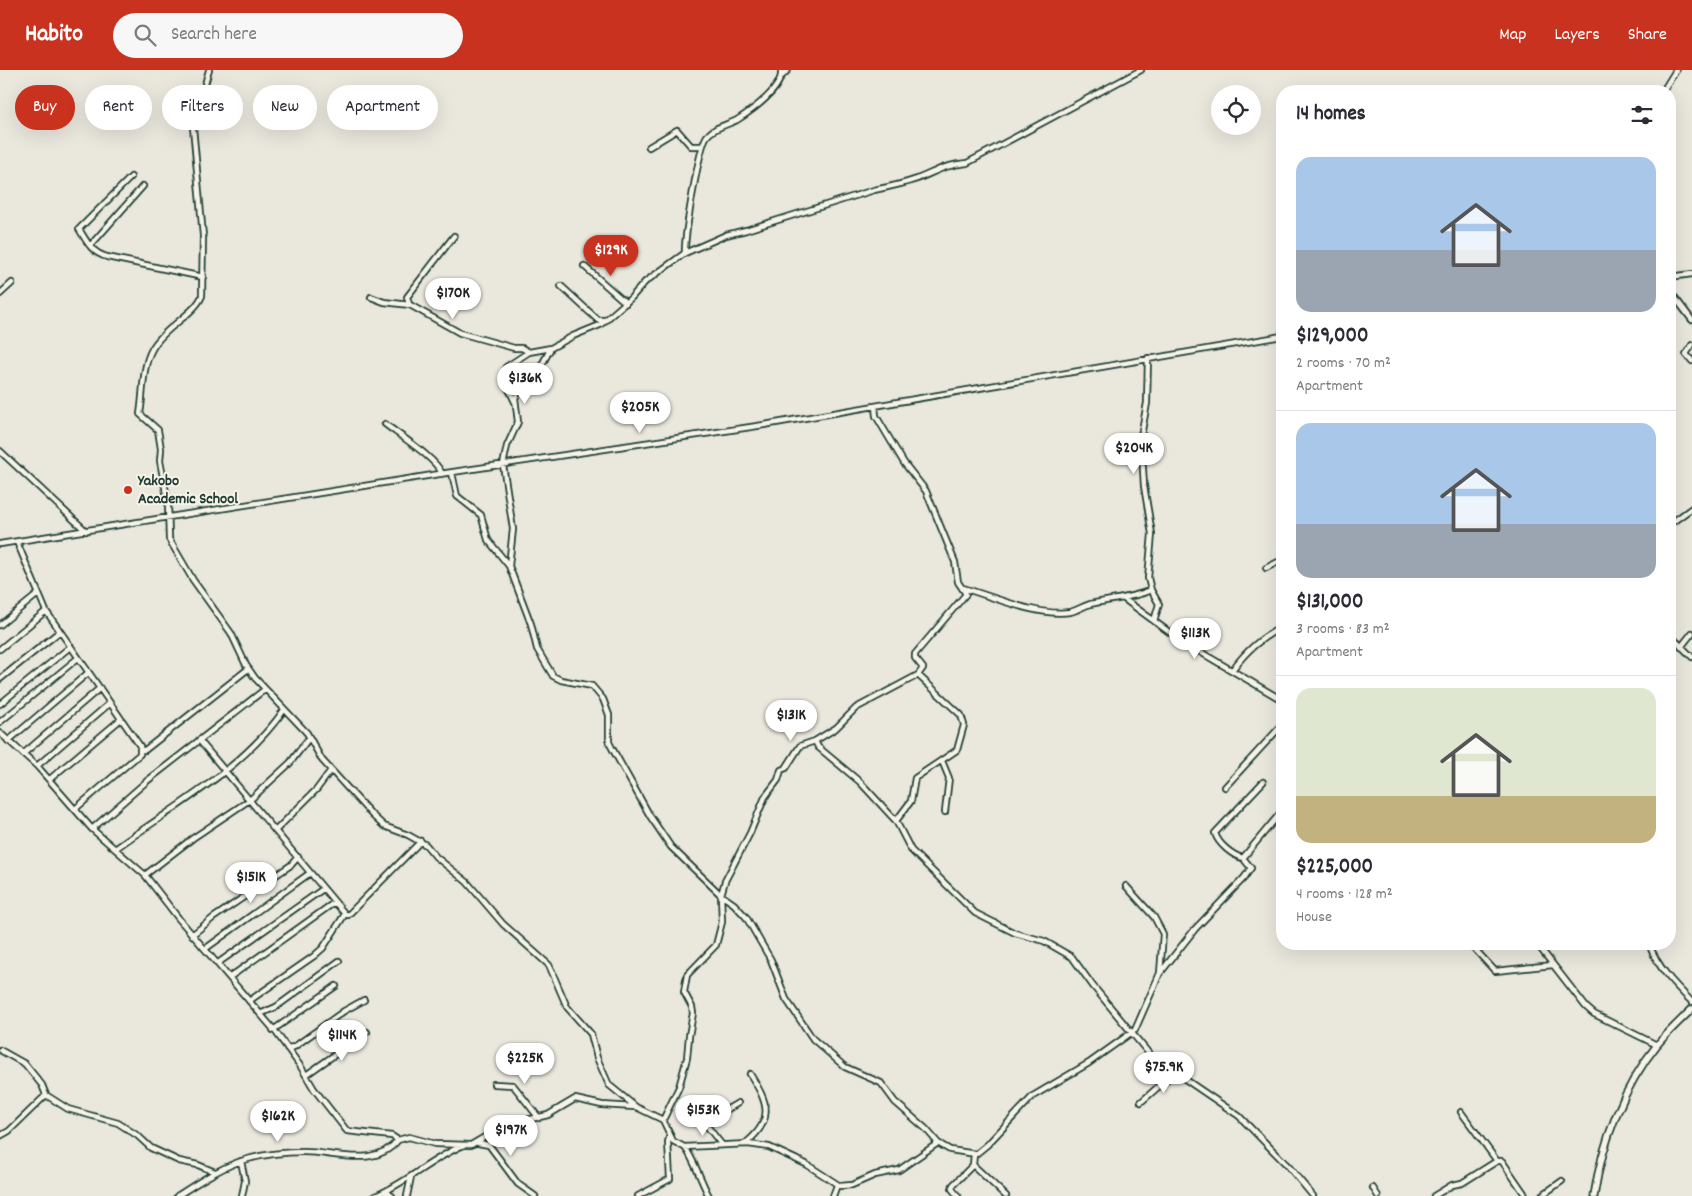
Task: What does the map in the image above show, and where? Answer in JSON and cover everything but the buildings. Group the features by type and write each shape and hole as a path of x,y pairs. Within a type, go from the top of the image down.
{"main road":[{"path":"1594,1196 1610,1133 1623,1101 1657,1045 1691,1012"}],"street":[{"path":"209,70 193,126 204,236 203,277 199,301 156,342 145,369 140,414 158,430 161,449 160,460 169,518 168,534 171,545 193,580 231,633 248,669 264,690 307,733 331,770 382,824 421,841 436,856 455,870 503,924 549,965 567,1007 591,1034 595,1053 607,1082 636,1107 663,1120 674,1142 691,1153 698,1177 709,1196"},
{"path":"685,253 685,240 695,171 702,146 711,132 738,119 774,91 781,73 788,70"},
{"path":"509,566 513,529 503,465 507,446 518,422 515,402 507,388 505,370 529,352 551,348 573,336 596,328 626,303 645,282 685,253 726,235 910,181 946,166 967,163 1141,70"},
{"path":"1667,85 1676,70"},
{"path":"649,147 677,130 691,146 702,146"},
{"path":"131,177 79,229 94,253 100,256 203,277"},
{"path":"90,246 143,186"},
{"path":"410,305 407,298 454,236"},
{"path":"584,266 626,303"},
{"path":"1676,276 1692,274"},
{"path":"0,294 12,284"},
{"path":"561,286 598,320 606,320"},
{"path":"371,297 384,302 410,305 460,333 514,348 522,348 529,352"},
{"path":"1676,299 1692,320"},
{"path":"0,544 875,406 1276,337"},
{"path":"1692,345 1686,354 1692,361"},
{"path":"515,402 521,386 539,370 551,348"},
{"path":"1148,358 1147,403 1141,431 1143,480 1152,534 1148,578 1151,590 1159,604 1154,621"},
{"path":"663,1120 680,1087 687,1058 688,1036 693,1013 692,1006 684,992 686,978 689,971 702,961 716,945 722,922 721,895 725,881 750,833 767,792 778,780 782,770 786,768 800,746 815,741 839,726 856,708 918,675 922,668 915,658 915,654 966,594 958,582 955,562 926,491 904,463 876,416 875,406"},
{"path":"385,424 431,460 440,468 442,474"},
{"path":"0,451 86,531"},
{"path":"452,473 457,496 482,515 488,540 509,566 531,624 537,649 554,676 561,680 592,686 599,692 609,715 609,742 650,816 672,847 746,917 771,960 788,1003 820,1046 845,1067 881,1083 895,1102 926,1129 938,1143 950,1150 974,1154 987,1145 1033,1096 1089,1063 1132,1034 1160,973 1195,929 1244,878 1251,868 1243,858 1231,852 1216,838 1215,833 1262,782"},
{"path":"1676,520 1692,508"},
{"path":"17,542 46,611 141,750"},
{"path":"1266,568 1276,563"},
{"path":"963,588 1045,613 1070,612 1092,603 1124,599 1151,590"},
{"path":"0,625 38,594"},
{"path":"1124,599 1180,640 1233,669 1276,696"},
{"path":"0,650 46,611"},
{"path":"1233,669 1257,641 1276,630"},
{"path":"0,679 59,632"},
{"path":"1681,647 1692,633"},
{"path":"1676,642 1692,658"},
{"path":"0,704 70,647"},
{"path":"0,722 78,658"},
{"path":"75,809 141,750 145,750 248,669"},
{"path":"8,741 88,673"},
{"path":"896,821 911,801 914,780 934,764 942,761 957,750 963,735 964,721 961,715 918,675"},
{"path":"22,754 100,688"},
{"path":"92,829 147,781 264,690"},
{"path":"38,766 110,703"},
{"path":"115,849 226,770 271,727 284,710"},
{"path":"50,779 121,719"},
{"path":"1225,787 1276,732"},
{"path":"0,733 38,766 92,829 145,875 192,935 218,963 273,1030 314,1089 347,1131 392,1136 398,1140"},
{"path":"145,875 193,838 251,799 290,763 309,738"},
{"path":"199,740 251,799 275,831 345,914"},
{"path":"815,741 818,747 860,782 896,821 911,850 980,917 1015,933 1044,941 1072,957 1093,986 1151,1056 1239,1116 1252,1127 1313,1196"},
{"path":"942,761 949,778 944,812"},
{"path":"275,831 317,789 331,770"},
{"path":"1243,858 1276,817"},
{"path":"249,1001 323,948 345,914 348,915 421,841"},
{"path":"192,935 291,865 298,857"},
{"path":"205,949 310,873"},
{"path":"1126,886 1154,917 1163,934 1160,973"},
{"path":"218,963 323,889"},
{"path":"230,978 335,902"},
{"path":"1476,950 1495,971 1553,965"},
{"path":"1542,950 1594,1014 1657,1045"},
{"path":"1652,950 1657,963 1665,974 1692,1002"},
{"path":"260,1014 276,1007 338,961"},
{"path":"273,1030 336,986"},
{"path":"286,1048 294,1047 344,1011 364,1000"},
{"path":"306,1075 367,1032"},
{"path":"0,1050 25,1064 42,1085 46,1095 68,1109 118,1123 138,1136 151,1148 179,1162 198,1165 215,1172"},
{"path":"1141,1102 1174,1073"},
{"path":"745,1144 760,1132 766,1110 765,1101 750,1074"},
{"path":"494,1084 513,1085 539,1118"},
{"path":"0,1136 10,1131 46,1095"},
{"path":"476,1143 518,1122 539,1118 575,1099 602,1105 636,1107"},
{"path":"704,1123 738,1103"},
{"path":"1461,1112 1497,1160 1502,1161 1526,1196"},
{"path":"698,1116 722,1145"},
{"path":"638,1196 670,1179 668,1142 670,1133"},
{"path":"177,1196 215,1172 241,1161 280,1153 306,1152 360,1157 380,1154 392,1148 398,1140 409,1137 435,1144 464,1145 484,1142 489,1145 518,1184 535,1196"},
{"path":"684,1148 745,1144 769,1147 786,1154 837,1186 852,1184 875,1174 899,1170 938,1143"},
{"path":"375,1196 411,1178 446,1154 464,1145"},
{"path":"958,1196 952,1189 953,1185 973,1165 974,1154"},
{"path":"1434,1196 1452,1185 1462,1183 1497,1160"},
{"path":"241,1161 245,1181 242,1196"},
{"path":"973,1165 1006,1196"},
{"path":"407,1196 411,1178"},
{"path":"1540,1196 1562,1181"},
{"path":"833,1196 837,1186"},
{"path":"1373,1188 1378,1196"},
{"path":"1302,1196 1308,1191"},
{"path":"385,1192 392,1196"}],"place":[{"name":"Yakobo Academic School","path":"128,490"}]}
